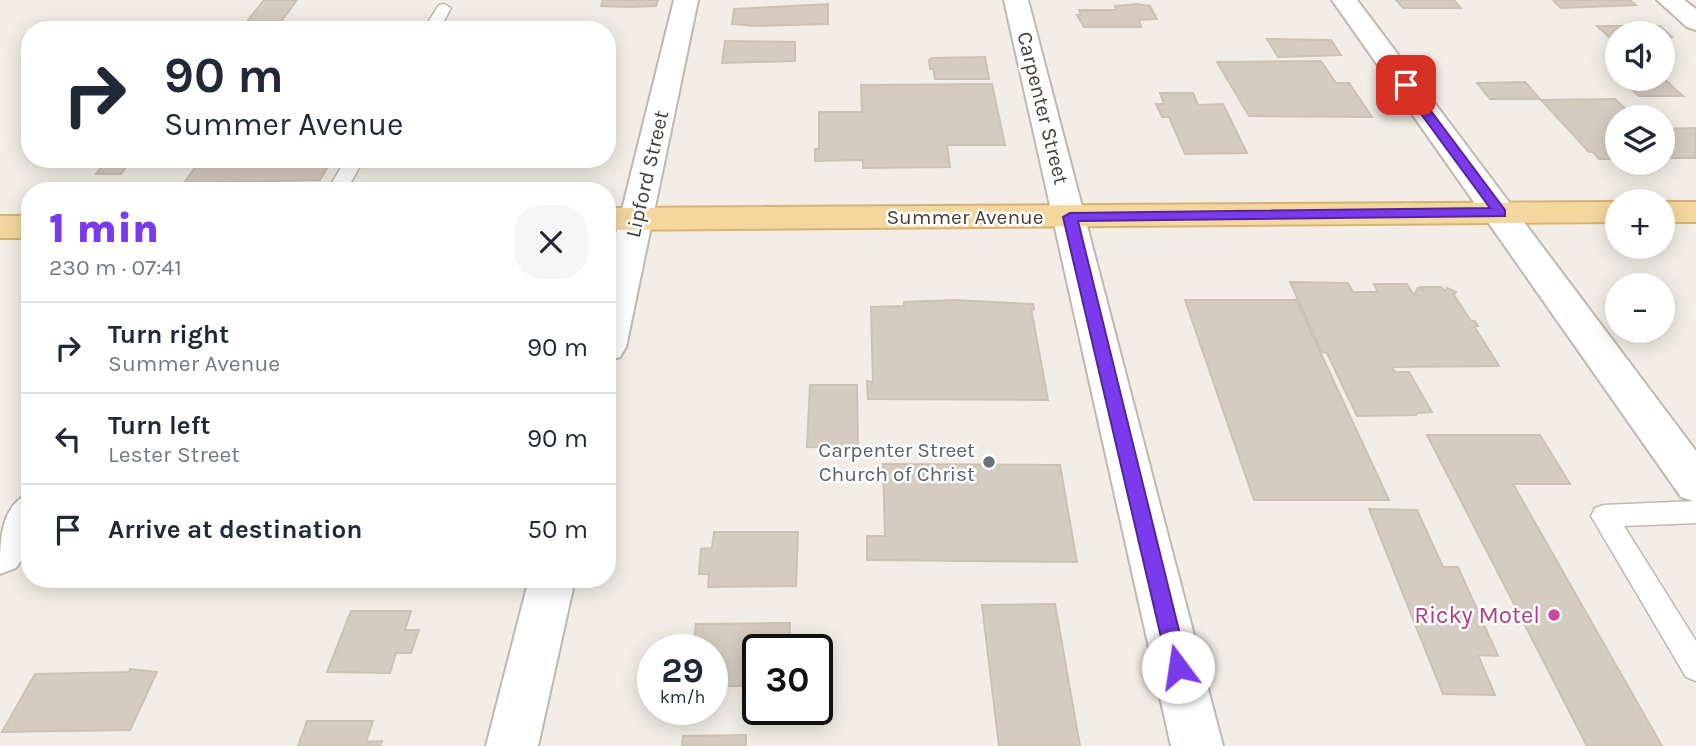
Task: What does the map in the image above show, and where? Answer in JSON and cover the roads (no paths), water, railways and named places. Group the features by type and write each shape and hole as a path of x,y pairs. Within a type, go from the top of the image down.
{"main road":[{"name":"Summer Avenue","path":"623,219 1605,212"},
{"path":"1675,212 1696,212"},
{"path":"0,227 21,227"}],"street":[{"name":"Lipford Street","path":"616,275 623,219 685,0"},
{"name":"Carpenter Street","path":"1016,0 1197,746"},
{"path":"1344,0 1696,484"},
{"path":"1669,0 1696,22"},
{"path":"0,554 21,523"},
{"path":"512,746 550,588"}],"lane":[{"path":"436,21 444,8"},
{"path":"1696,512 1604,516 1696,667"}],"place":[{"name":"Carpenter Street Church of Christ","path":"989,462"},
{"name":"Ricky Motel","path":"1554,615"}]}
